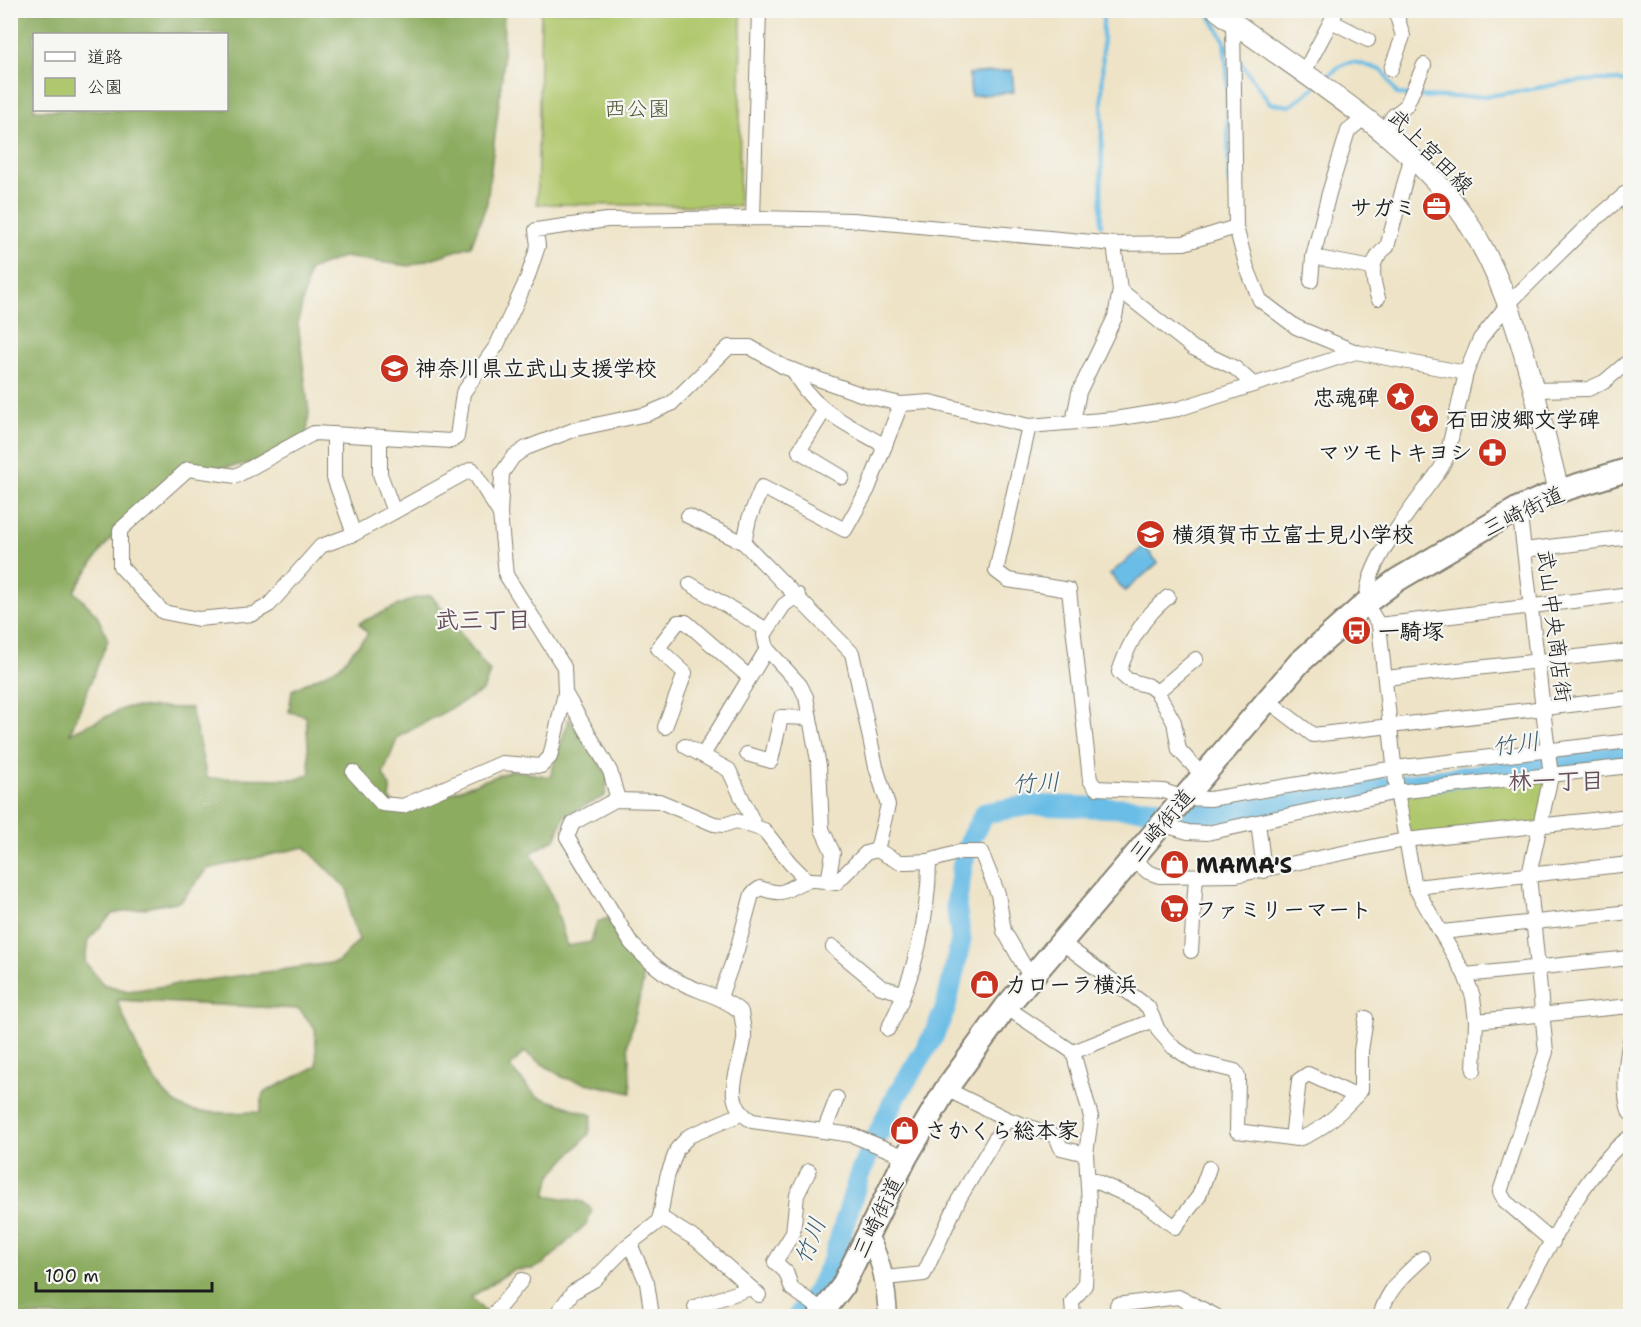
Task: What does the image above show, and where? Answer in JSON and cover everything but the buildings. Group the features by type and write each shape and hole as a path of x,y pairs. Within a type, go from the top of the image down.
{"main road":[{"name":"武上宮田線","path":"1228,16 1382,134 1411,159 1466,221 1508,304 1559,491"},
{"name":"三崎街道","path":"822,1314 842,1287 906,1157 946,1089 1006,1007 1299,663 1366,603 1397,580 1519,508 1559,491 1630,470"}],"street":[{"path":"753,218 759,10"},
{"path":"1391,69 1403,36 1395,10"},
{"path":"1228,16 1236,227 1247,268 1260,300 1296,327 1356,352 1466,373"},
{"path":"1313,81 1334,16 1368,40"},
{"path":"1382,134 1393,116 1406,106 1410,92 1424,65"},
{"path":"1311,281 1313,257 1348,131 1363,119"},
{"path":"1378,298 1372,268 1377,254 1387,247 1411,159"},
{"path":"1474,1070 1476,1021 1473,997 1465,975 1415,887 1397,792 1379,625 1366,603 1369,577 1447,456 1466,373 1480,339 1508,304 1584,229 1627,192"},
{"path":"1627,192 1630,209"},
{"path":"500,514 472,469 354,534 321,546 269,604 253,614 198,620 164,612 120,566 120,530 188,469 236,476 314,434 451,441 457,437 464,393 497,345 510,317 538,246 536,230 607,220 753,218 853,220 1113,244 1184,243 1236,227"},
{"path":"1073,422 1079,392 1115,317 1120,290 1113,244"},
{"path":"1313,257 1372,268"},
{"path":"1120,290 1193,348 1235,368 1253,384"},
{"path":"353,772 382,804 403,806 502,764 520,762 541,766 550,757 566,693 564,667 507,575 500,514 502,473 513,457 526,447 576,429 647,414 671,404 729,347 750,347 793,370 866,396 901,404 930,402 1029,426 1178,409 1356,352"},
{"path":"1532,390 1588,388 1604,382 1630,360"},
{"path":"793,370 808,395 824,411 885,446"},
{"path":"744,543 749,519 762,488 845,530 868,489 901,404"},
{"path":"824,411 799,451 842,477"},
{"path":"1029,426 996,571 1008,580 1069,590 1090,780 1096,788 1164,791 1184,798 1234,796 1395,768 1630,741"},
{"path":"334,434 334,478 354,534"},
{"path":"380,438 380,474 394,512"},
{"name":"武山中央商店街","path":"1519,508 1550,750 1551,776 1529,875 1546,1052 1500,1192 1505,1201 1553,1242"},
{"path":"688,516 744,543 798,595 852,653 876,767 888,805 877,850"},
{"path":"1524,550 1630,537"},
{"path":"690,584 768,630"},
{"path":"1379,625 1630,594"},
{"path":"798,595 784,605 764,635 768,649 800,685 806,697 819,766 822,829 833,853 828,882"},
{"path":"1168,597 1150,612 1128,645 1119,672 1128,680 1149,686 1157,692 1174,722 1179,750 1203,776"},
{"path":"665,727 685,673 658,648 678,622 686,622 749,677"},
{"path":"703,755 768,649"},
{"path":"1385,678 1630,651"},
{"path":"1157,692 1196,659"},
{"path":"566,693 610,771 617,796 615,800"},
{"path":"1266,699 1313,735 1630,698"},
{"path":"747,754 771,761 781,717 810,718"},
{"path":"685,747 703,755 733,775 755,826"},
{"path":"1164,822 1188,832 1208,833 1397,792 1630,766"},
{"path":"807,880 790,863 764,830 736,821 724,825 714,824 659,801 615,800 573,823 567,837 631,943 643,956 674,979 720,997 741,1012 744,1038 734,1087 736,1105 741,1114 752,1121 852,1135 906,1157"},
{"path":"1133,860 1148,872 1159,876 1237,875 1405,840 1630,816"},
{"path":"1258,822 1264,871"},
{"path":"720,997 737,950 752,894 760,888 773,893 788,892 807,880 836,883 866,853 877,850 899,862 929,861 960,852 981,852 998,894 1004,931 1031,978"},
{"path":"888,1029 903,993 929,893 929,861"},
{"path":"1415,887 1630,864"},
{"path":"1191,951 1196,876"},
{"path":"1442,932 1630,912"},
{"path":"1061,942 1148,1006 1158,1030 1173,1047 1194,1061 1235,1071 1238,1077 1237,1131 1292,1138 1307,1137 1356,1096 1361,1090 1361,1050 1366,1018"},
{"path":"833,947 881,987 903,993"},
{"path":"1465,975 1630,958"},
{"path":"1476,1021 1630,1006"},
{"path":"1006,1007 1073,1052 1091,1117 1086,1154 1089,1178 1085,1285 1072,1302 1073,1317"},
{"path":"1073,1052 1154,1020"},
{"path":"1630,1040 1627,1054 1627,1095 1630,1113"},
{"path":"1292,1138 1299,1080 1308,1074 1356,1096"},
{"path":"946,1089 1007,1119 1056,1136 1061,1148 1086,1154"},
{"path":"824,1131 837,1098"},
{"path":"555,1317 573,1292 594,1280 630,1244 651,1229 660,1217 667,1177 677,1149 689,1136 741,1114"},
{"path":"885,1278 924,1274 959,1199 1007,1119"},
{"path":"1511,1317 1593,1176 1616,1147 1630,1137"},
{"path":"1089,1178 1144,1203 1175,1227 1199,1196 1209,1168"},
{"path":"809,1172 797,1195 793,1233 775,1262 786,1272 792,1289 822,1314"},
{"path":"660,1217 696,1240 755,1292 695,1307"},
{"path":"868,1236 877,1250 885,1278 888,1317"},
{"path":"630,1244 647,1283 652,1316"},
{"path":"1380,1317 1385,1298 1401,1277 1423,1258"},
{"path":"492,1317 522,1280"},
{"path":"1117,1305 1178,1297 1191,1311 1216,1317"}],"green space":[{"path":"10,11 504,11 503,68 487,203 471,246 409,266 343,257 309,270 298,323 309,413 306,442 266,461 178,475 134,512 103,548 74,591 97,615 108,640 70,733 127,707 191,708 207,778 298,779 310,774 306,716 289,712 292,690 339,667 368,634 359,623 412,599 431,595 490,672 483,691 398,737 383,774 390,787 390,799 400,811 513,770 550,777 569,719 608,776 605,796 565,815 555,839 531,853 554,901 567,946 591,942 597,922 608,918 620,942 641,967 643,983 628,1043 631,1093 564,1078 524,1052 510,1067 536,1096 592,1115 589,1134 551,1175 546,1195 583,1202 592,1210 586,1224 545,1263 533,1269 513,1270 471,1297 485,1312 481,1316 11,1316","holes":["305,847 348,890 350,916 359,940 338,962 128,991 103,984 85,962 88,940 112,914 181,901 207,869","117,1000 299,1009 315,1028 317,1066 263,1093 260,1112 215,1113 190,1110 177,1104 155,1079 136,1046"]},
{"name":"西公園","path":"541,11 741,11 739,206 537,204"},
{"path":"1551,776 1541,826 1405,840 1397,792"}],"water":[{"path":"1012,70 1014,92 971,96 969,74"},
{"path":"1144,546 1158,563 1125,591 1110,574"}],"waterway":[{"path":"1101,225 1103,10"},
{"path":"1203,10 1211,17 1229,49"},
{"path":"1224,42 1227,70 1229,185"},
{"path":"1238,59 1270,103 1290,106 1315,87"},
{"path":"1323,80 1339,67 1351,62 1383,71 1397,94 1412,96 1474,96 1588,80 1630,82"},
{"name":"竹川","path":"798,1316 818,1290 833,1260 860,1173 894,1100 933,1037 946,1007 961,940 956,905 963,863 971,838 985,813 1031,805 1150,809 1206,814 1271,807 1365,790 1630,754"}],"place":[{"name":"サガミ","path":"1437,207"},
{"name":"神奈川県立武山支援学校","path":"394,368"},
{"name":"忠魂碑","path":"1400,397"},
{"name":"石田波郷文学碑","path":"1425,419"},
{"name":"マツモトキヨシ","path":"1493,452"},
{"name":"横須賀市立富士見小学校","path":"1151,534"},
{"name":"一騎塚","path":"1357,631"},
{"name":"MAMA'S","path":"1175,865"},
{"name":"ファミリーマート","path":"1174,909"},
{"name":"カローラ横浜","path":"984,984"},
{"name":"さかくら総本家","path":"904,1130"}],"district":[{"name":"武三丁目","path":"483,620"},
{"name":"林一丁目","path":"1556,781"}]}
